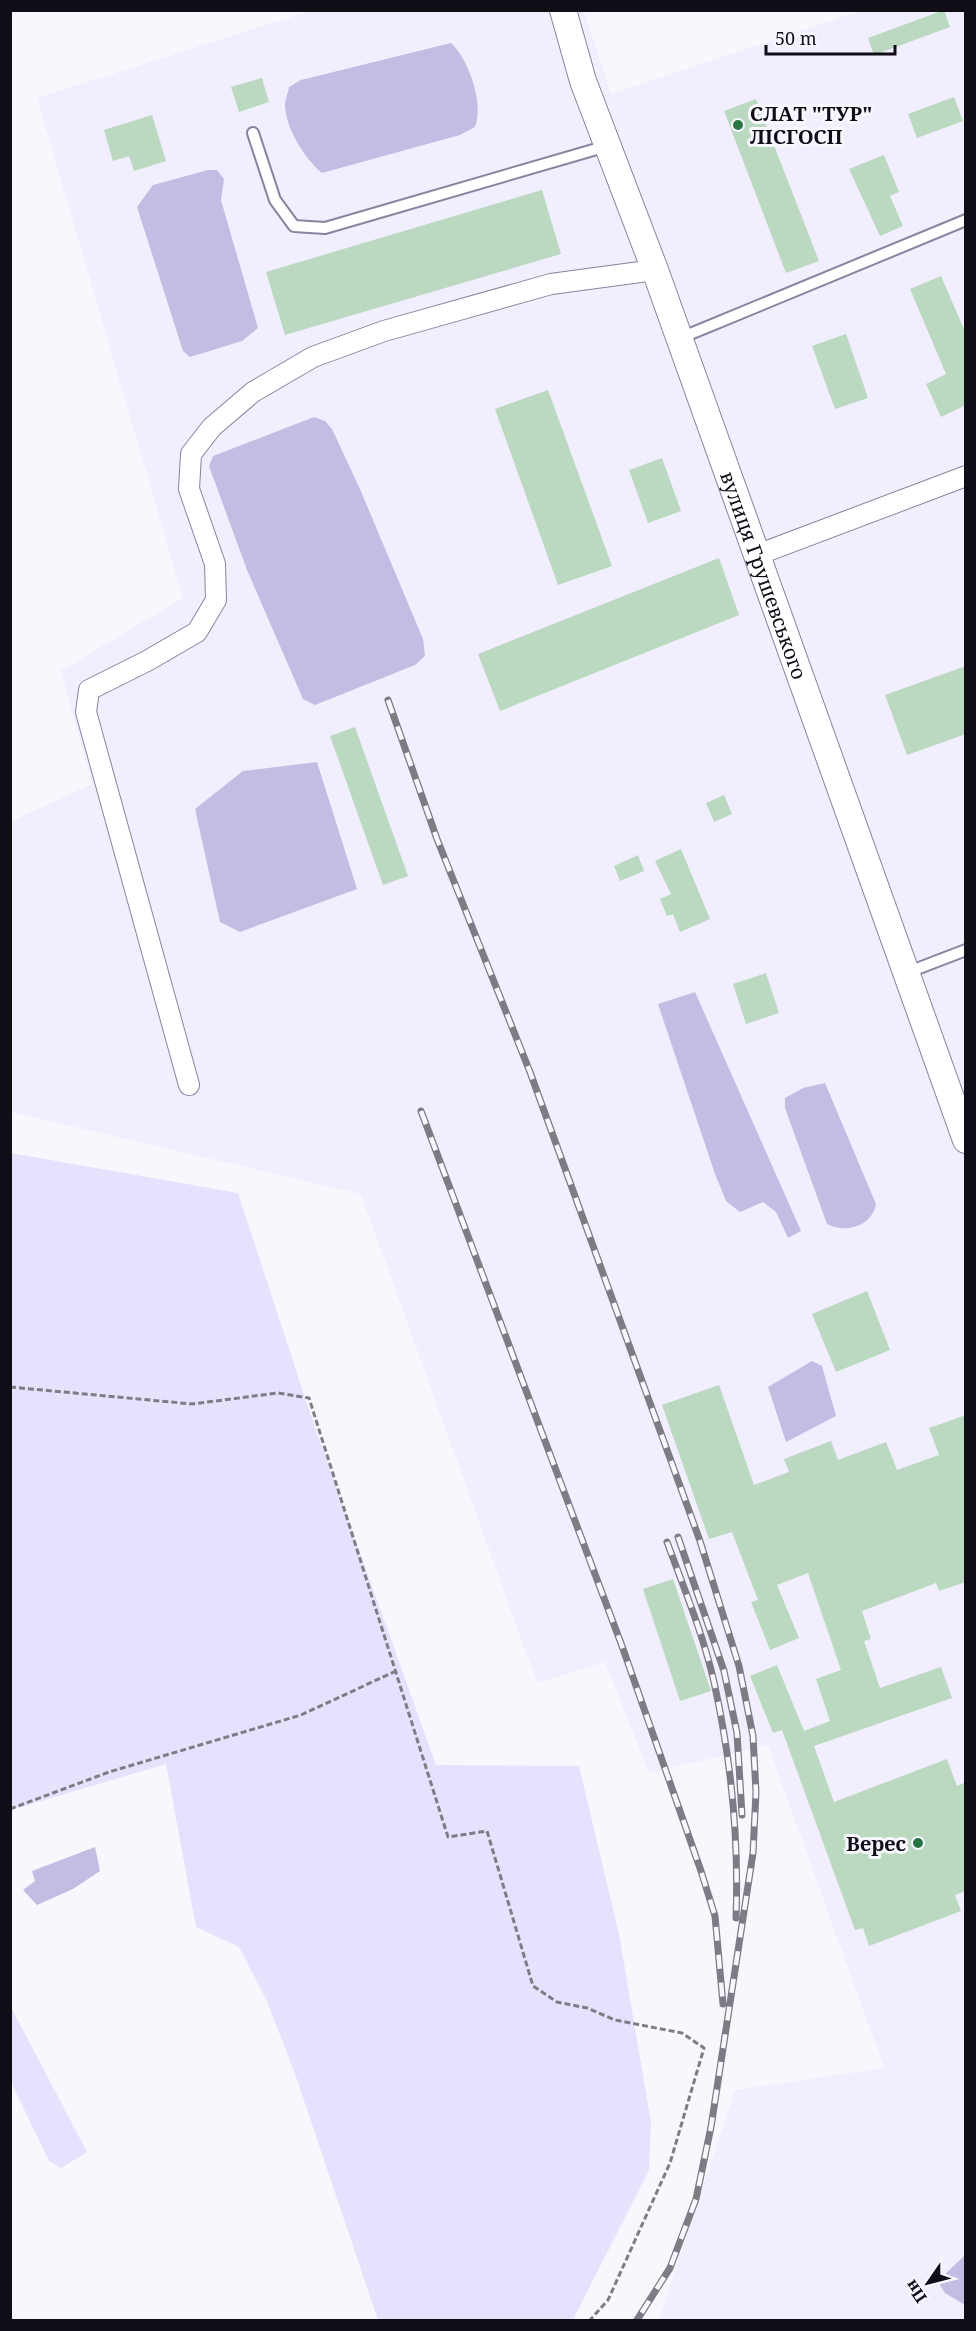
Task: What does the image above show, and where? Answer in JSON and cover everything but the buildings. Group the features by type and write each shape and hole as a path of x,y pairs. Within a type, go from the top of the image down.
{"street":[{"name":"вулиця Грушевського","path":"563,10 583,81 655,270 966,1140"},
{"path":"189,1085 86,712 89,690 147,661 196,632 216,600 215,564 189,489 191,454 212,427 253,392 313,357 384,331 473,304 551,284 655,270"},
{"path":"757,555 966,476"}],"lane":[{"path":"253,133 274,200 294,225 325,228 607,146"},
{"path":"678,339 966,220"},
{"path":"906,973 966,950"}],"path":[{"path":"10,1387 192,1404 278,1393 309,1398 448,1837 486,1831 533,1986 557,2002 587,2008 615,2020 682,2032 704,2048 670,2163 608,2300 590,2320"},
{"path":"10,1809 109,1772 301,1716 396,1671"}],"shaded area":[{"path":"310,11 584,11 611,94 860,11 965,11 965,2320 659,2320 735,2090 884,2068 768,1745 649,1773 605,1662 537,1683 361,1194 11,1112 10,828 14,820 92,784 61,671 183,598 37,98"},
{"path":"451,43 464,60 473,82 478,106 475,127 460,135 322,173 309,160 293,134 286,115 285,104 289,87 301,80"},
{"path":"208,170 217,170 224,179 221,200 258,328 242,341 190,357 183,351 137,207 153,185"},
{"path":"314,417 325,421 332,429 360,489 423,639 425,656 415,665 315,705 303,699 247,570 209,466 213,456"},
{"path":"317,762 357,889 240,932 220,922 195,809 243,771"},
{"path":"695,992 801,1231 788,1238 776,1212 763,1202 740,1212 726,1201 715,1174 658,1004"},
{"path":"825,1083 876,1204 874,1212 864,1223 850,1228 827,1224 785,1108 785,1098 803,1088"},
{"path":"11,1153 238,1193 310,1413 436,1765 579,1766 619,1934 651,2122 649,2170 573,2320 378,2320 295,2074 267,2001 239,1947 196,1927 166,1764 11,1810"},
{"path":"812,1361 822,1366 836,1416 786,1442 768,1387"},
{"path":"95,1847 100,1871 73,1889 37,1905 23,1890 35,1881 32,1871"},
{"path":"10,2005 87,2152 61,2168 49,2161 11,2082"},
{"path":"965,2255 965,2305 945,2293 940,2285 941,2278"}],"railway":[{"path":"388,700 437,839 530,1072 700,1541 739,1666 753,1736 756,1792 753,1853 711,2127 696,2199 670,2268 637,2320"},
{"path":"421,1111 622,1646 701,1871 715,1916 723,2004"},
{"path":"678,1537 724,1671 737,1733 742,1815"},
{"path":"667,1542 704,1646 720,1711 735,1829 736,1918"}],"place":[{"name":"СЛАТ \"ТУР\" ЛІСГОСП","path":"738,125"},
{"name":"Верес","path":"918,1843"}]}
